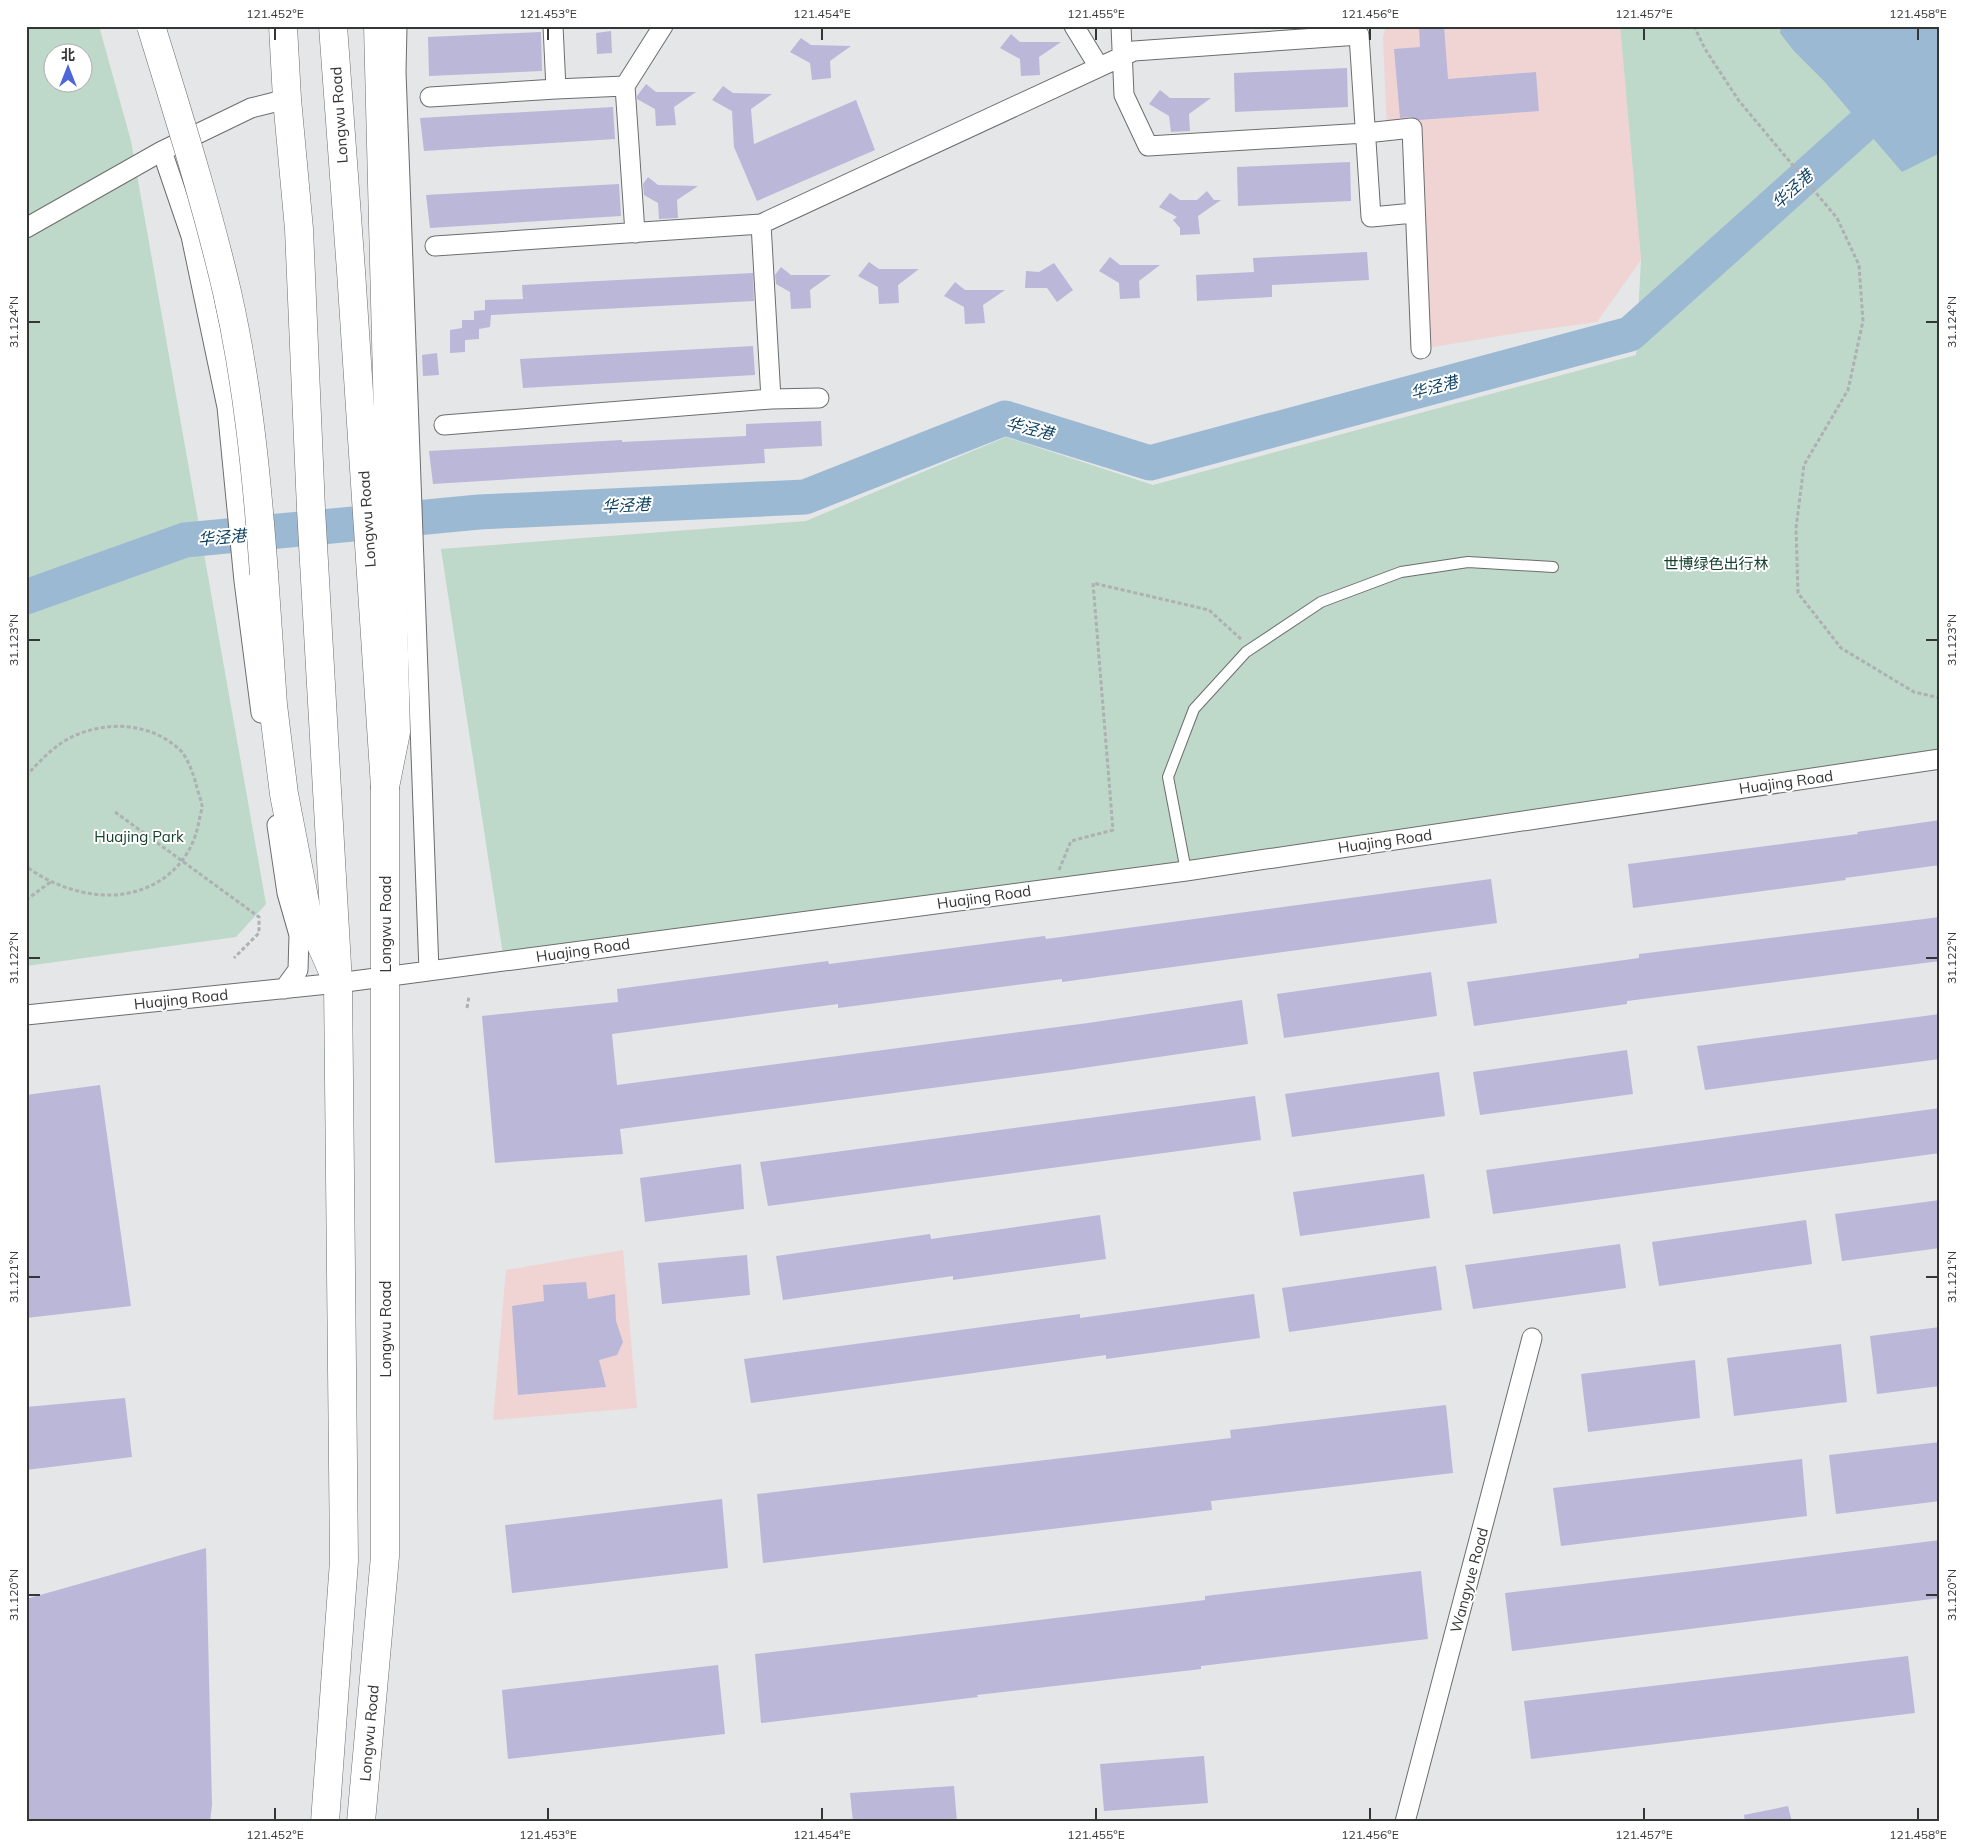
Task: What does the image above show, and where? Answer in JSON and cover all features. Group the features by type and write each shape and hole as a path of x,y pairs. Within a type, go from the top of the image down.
{"main road":[{"path":"151,26 205,207 227,293 241,363 259,503 273,705 284,794 307,913 338,983"},
{"path":"283,26 287,98 299,229 311,510 338,983 344,1562 326,1822"},
{"name":"Longwu Road","path":"333,26 366,503 391,557 396,732 385,787 385,1556 361,1822"},
{"path":"378,26 391,557"}],"street":[{"path":"396,26 396,72 412,501 391,557 429,971"},
{"path":"553,26 556,89"},
{"path":"635,233 625,86 663,26"},
{"path":"1074,26 1099,67"},
{"path":"1121,26 1124,95 1148,146 1366,133 1412,128 1414,214 1421,349"},
{"path":"435,246 761,224 1134,51 1359,34 1371,217 1414,214"},
{"path":"430,97 625,86"},
{"path":"26,228 162,151 251,108 287,98"},
{"path":"162,151 191,236 227,407 244,581 268,768 287,893 299,935 298,970 284,988"},
{"path":"761,224 771,399"},
{"path":"444,425 771,399 819,398"},
{"name":"Huajing Road","path":"26,1015 338,983 1186,871 1940,759"},
{"name":"Wangyue Road","path":"1405,1822 1532,1338"}],"lane":[{"path":"1186,871 1168,776 1194,709 1246,652 1321,602 1401,572 1468,562 1553,567"}],"path":[{"path":"1694,26 1705,49 1739,101 1836,218 1859,265 1863,321 1848,390 1804,465 1796,528 1798,592 1841,648 1914,692 1940,698"},
{"path":"1052,888 1071,841 1112,830 1093,583 1209,610 1252,648"},
{"path":"26,776 45,756 65,740 94,728 120,726 150,730 181,750 193,775 202,806 196,837 188,852 166,878 140,891 115,895 71,889 52,881 26,866"},
{"path":"115,812 259,917 259,934 234,958"},
{"path":"26,900 52,881"},
{"path":"467,1008 469,996"}],"shaded area":[{"path":"1386,26 1620,26 1641,260 1597,322 1421,349 1412,129 1387,131 1383,37"},
{"path":"623,1250 637,1408 493,1420 506,1270"}],"green space":[{"name":"Huajing Park","path":"26,26 99,26 131,141 266,904 236,937 26,966"},
{"name":"世博绿色出行林","path":"1620,26 1940,26 1940,756 504,961 441,549 806,521 1006,437 1153,485 1636,355 1641,260"}],"water":[{"path":"1781,26 1940,26 1940,153 1902,172 1824,81 1794,51 1780,33"}],"building":[{"path":"1419,26 1444,26 1448,79 1536,72 1539,111 1419,120 1411,117 1400,118 1394,49 1420,47"},
{"path":"611,31 612,53 597,54 596,33"},
{"path":"541,32 542,71 429,76 428,37"},
{"path":"1011,34 1020,42 1061,42 1039,57 1040,75 1021,76 1020,59 1000,48"},
{"path":"801,38 811,45 851,46 830,61 831,78 812,80 810,63 790,52"},
{"path":"1347,68 1348,107 1235,112 1234,73"},
{"path":"646,84 656,92 696,92 674,107 676,125 656,126 655,109 637,99 637,96"},
{"path":"723,86 733,93 772,94 751,109 754,144 856,100 875,150 757,201 734,147 732,111 712,100"},
{"path":"1160,90 1170,98 1211,98 1189,114 1190,131 1171,132 1169,116 1149,104"},
{"path":"613,107 615,139 424,151 420,118"},
{"path":"1350,162 1351,201 1238,206 1237,167"},
{"path":"648,177 658,185 698,186 677,200 678,218 659,219 658,203 644,195 643,184"},
{"path":"619,184 621,216 430,228 426,195"},
{"path":"1207,191 1214,200 1221,200 1198,216 1200,234 1180,235 1180,228 1173,220 1177,217 1159,207 1170,193 1180,200 1197,200"},
{"path":"1367,252 1369,280 1272,285 1272,297 1197,301 1196,275 1254,272 1253,258"},
{"path":"1110,257 1120,265 1160,265 1139,281 1140,298 1120,299 1119,283 1099,271"},
{"path":"869,262 879,269 919,269 898,285 899,303 879,304 878,287 858,276"},
{"path":"1054,263 1073,290 1057,302 1047,288 1025,288 1026,271 1039,272"},
{"path":"781,267 791,275 831,275 810,290 811,308 791,309 790,292 776,284 775,275"},
{"path":"753,273 754,301 491,315 490,327 479,329 479,339 465,340 465,352 450,353 450,330 462,328 462,320 474,320 474,311 485,310 485,300 523,299 522,285"},
{"path":"955,282 965,290 1005,290 983,305 985,323 965,324 964,307 944,296"},
{"path":"753,346 755,375 523,388 520,359"},
{"path":"437,353 439,375 423,376 422,355"},
{"path":"821,421 822,446 764,449 765,463 433,484 429,451 622,440 622,442 746,436 746,424"},
{"path":"1940,820 1940,865 1845,878 1846,880 1633,908 1628,864 1858,834 1857,832"},
{"path":"1491,879 1497,923 1062,982 1062,979 838,1008 838,1004 612,1034 617,1085 1088,1023 1242,1000 1248,1044 1069,1070 620,1129 623,1154 495,1163 482,1016 618,1002 617,989 828,961 829,964 1045,936 1046,939"},
{"path":"1940,917 1940,961 1627,1001 1627,1004 1474,1026 1467,982 1639,958 1639,954"},
{"path":"1431,972 1437,1016 1284,1038 1277,994"},
{"path":"1940,1014 1940,1059 1705,1090 1697,1046"},
{"path":"1627,1050 1633,1094 1480,1115 1473,1072"},
{"path":"1439,1072 1445,1116 1292,1137 1285,1094"},
{"path":"100,1085 131,1306 26,1318 26,1095"},
{"path":"1255,1096 1261,1140 768,1206 760,1162"},
{"path":"1940,1108 1940,1153 1493,1214 1486,1170"},
{"path":"741,1164 744,1209 645,1222 640,1178"},
{"path":"1424,1174 1430,1218 1300,1236 1293,1192"},
{"path":"1940,1200 1940,1248 1842,1261 1835,1214"},
{"path":"1100,1215 1106,1259 953,1280 953,1276 783,1300 776,1256 930,1234 931,1239"},
{"path":"1806,1220 1812,1264 1659,1286 1652,1242"},
{"path":"1620,1244 1626,1288 1473,1309 1465,1265"},
{"path":"747,1255 750,1295 662,1304 658,1263"},
{"path":"1436,1266 1442,1310 1289,1332 1282,1288"},
{"path":"586,1282 588,1299 615,1294 616,1321 623,1342 617,1355 599,1360 606,1387 518,1395 512,1306 544,1301 543,1285"},
{"path":"1254,1294 1260,1338 1106,1359 1106,1355 751,1403 744,1359 1080,1314 1080,1318"},
{"path":"1940,1327 1940,1386 1877,1394 1870,1336"},
{"path":"1841,1344 1847,1402 1734,1416 1727,1358"},
{"path":"1695,1360 1700,1418 1588,1432 1581,1374"},
{"path":"125,1398 132,1457 26,1470 26,1407"},
{"path":"1446,1405 1453,1473 1211,1501 1212,1510 763,1563 757,1494 1231,1438 1230,1430"},
{"path":"1940,1442 1940,1501 1836,1514 1829,1455"},
{"path":"1802,1459 1807,1516 1561,1546 1553,1488"},
{"path":"722,1499 728,1568 512,1593 505,1525"},
{"path":"1940,1540 1940,1598 1512,1651 1505,1593"},
{"path":"206,1548 212,1805 210,1822 26,1822 26,1599"},
{"path":"1421,1571 1428,1639 1201,1666 1201,1669 761,1723 755,1654 1205,1600 1205,1596"},
{"path":"1908,1656 1915,1713 1531,1759 1524,1701"},
{"path":"718,1665 725,1734 508,1759 502,1690"},
{"path":"1204,1756 1208,1803 1104,1811 1100,1764"},
{"path":"954,1786 957,1822 853,1822 850,1793"},
{"path":"1788,1806 1792,1822 1745,1822 1744,1815"}],"waterway":[{"name":"华泾港","path":"26,597 185,540 479,512 805,497 1005,418 1150,463 1630,334 1863,125 1911,87 1940,69"}]}
